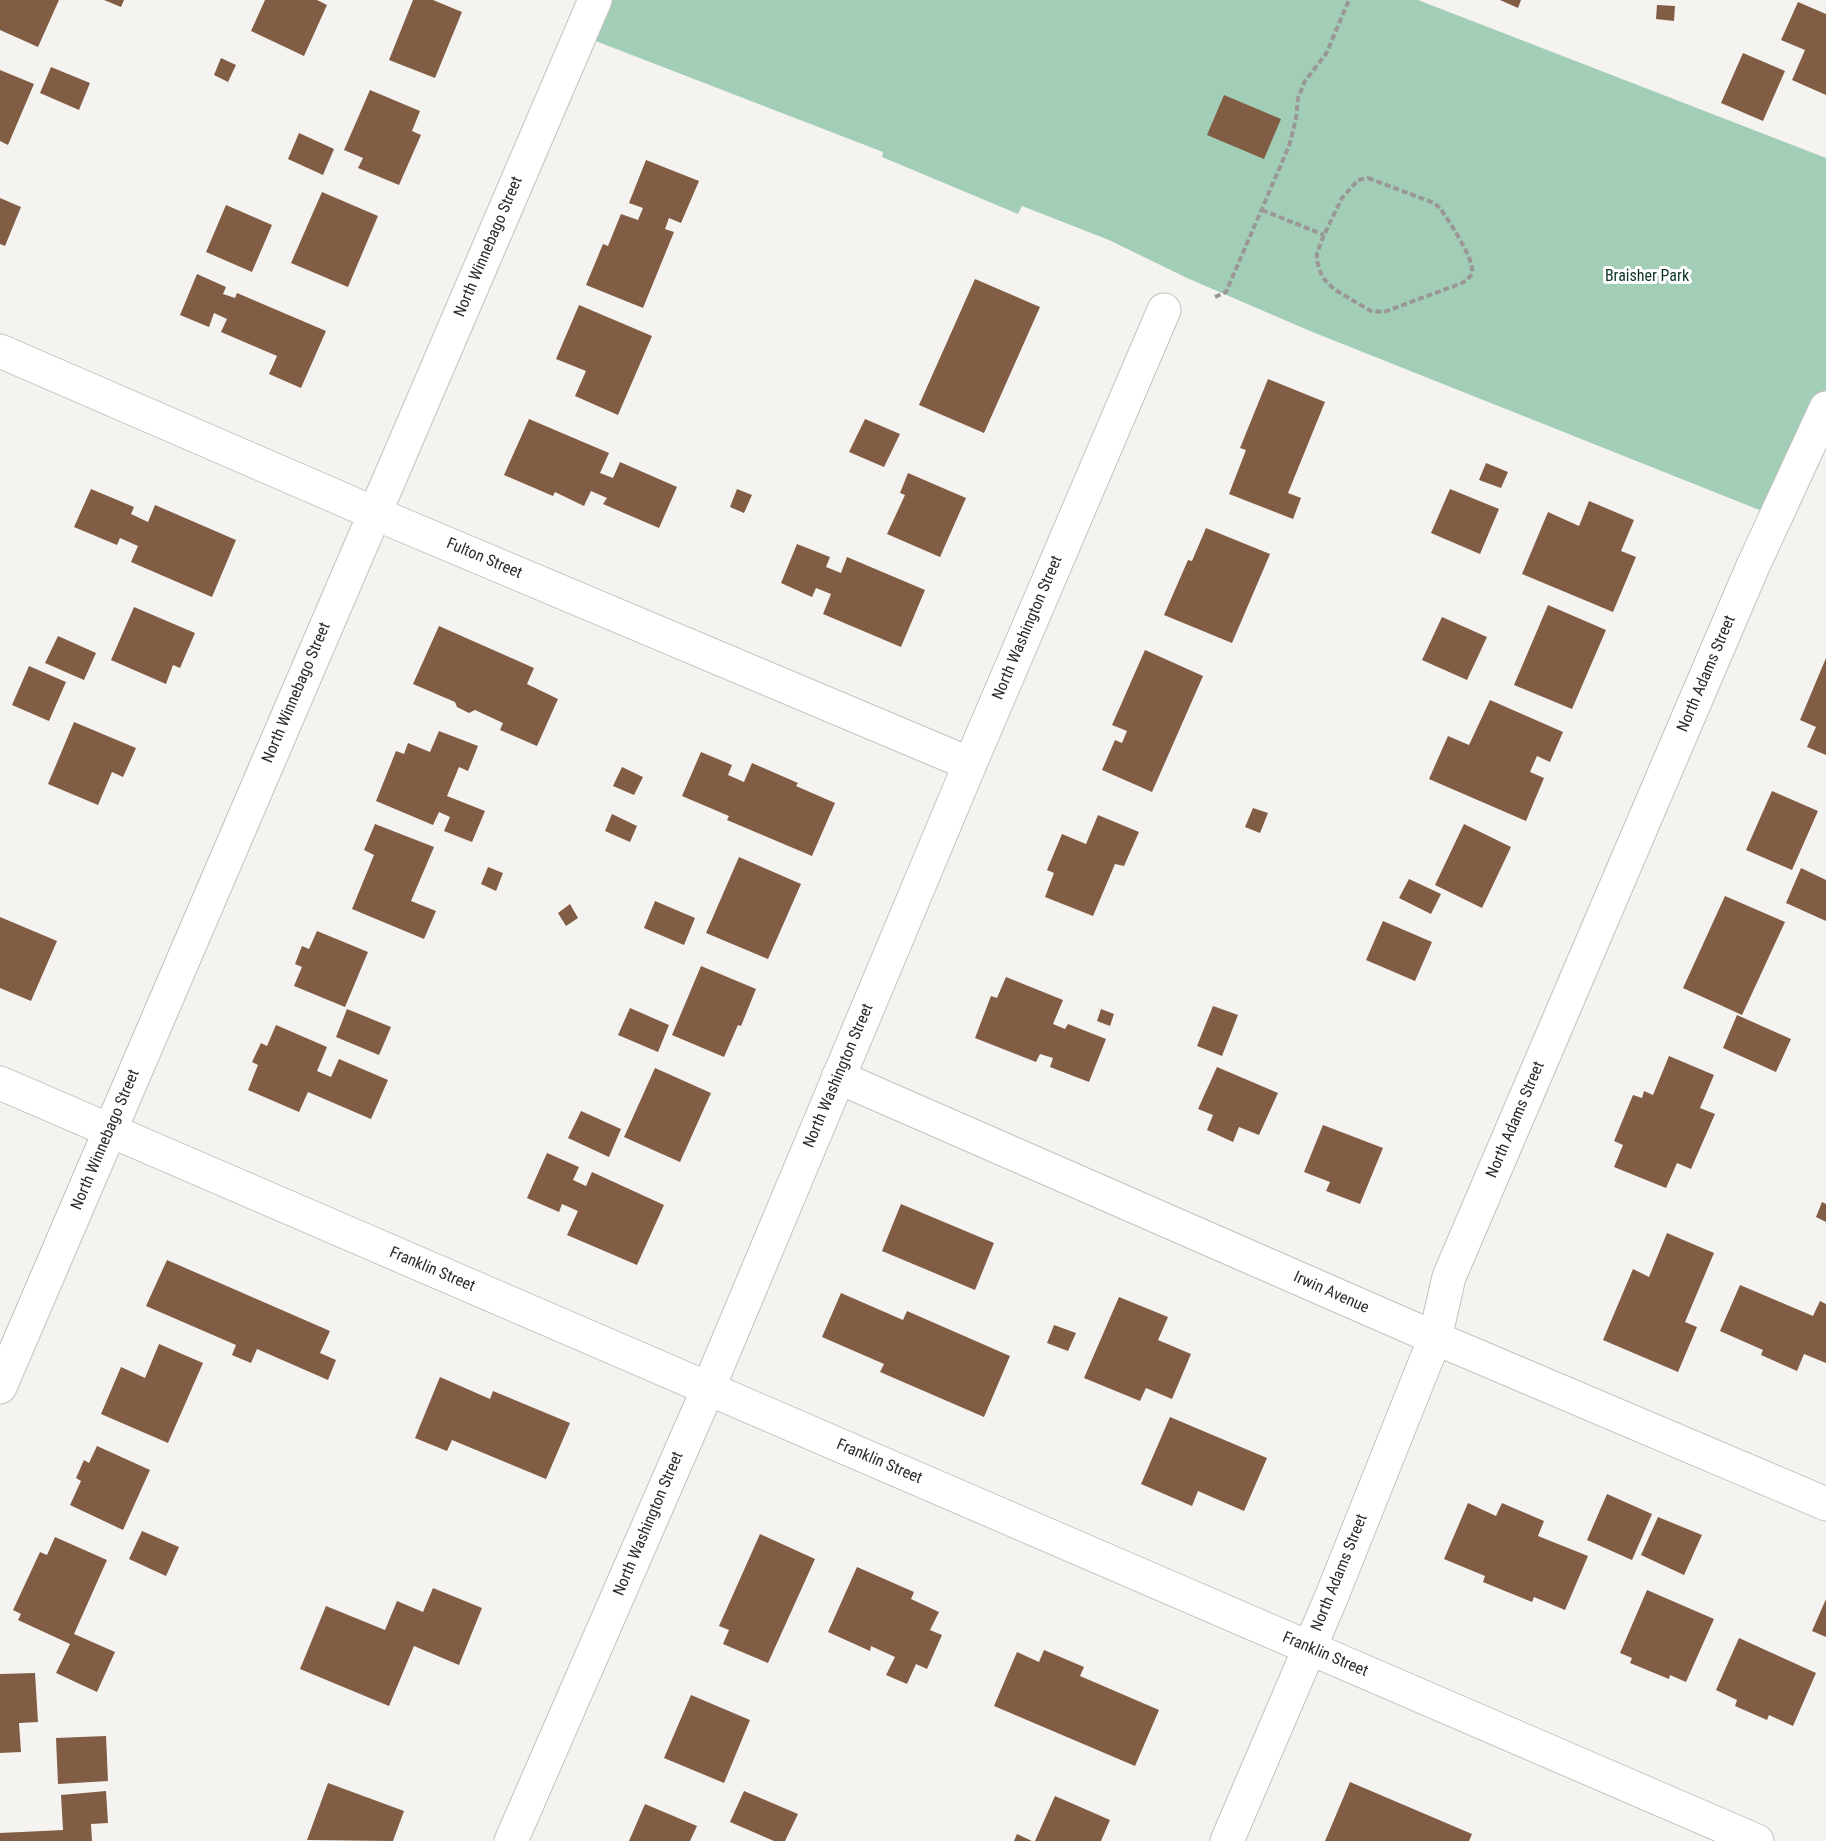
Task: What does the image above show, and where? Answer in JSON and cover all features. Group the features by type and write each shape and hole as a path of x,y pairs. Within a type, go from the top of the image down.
{"street":[{"name":"North Winnebago Street","path":"0,1387 595,0"},
{"name":"North Washington Street","path":"512,1841 708,1389 970,764 1164,310"},
{"name":"Fulton Street","path":"0,351 374,513 970,764"},
{"name":"North Adams Street","path":"1227,1841 1309,1648 1435,1338 1449,1277 1753,566 1826,408"},
{"name":"Irwin Avenue","path":"838,1077 1435,1338 1826,1504"},
{"name":"Franklin Street","path":"0,1083 1757,1841"}],"path":[{"path":"1215,297 1227,292 1289,146 1296,119 1298,98 1305,81 1326,54 1349,0"},
{"path":"1368,178 1434,203 1440,208 1469,257 1471,276 1462,283 1384,312 1371,311 1335,290 1322,277 1318,268 1317,253 1324,235 1342,198 1358,180 1368,178"},
{"path":"1262,210 1324,235"}],"green space":[{"name":"Braisher Park","path":"595,0 1418,0 1826,158 1826,408 1777,517 1310,331 1187,278 1109,240 1022,206 1018,214 882,157 883,152 580,35"}],"building":[{"path":"0,0 59,0 38,47 0,30"},
{"path":"104,0 124,0 121,7"},
{"path":"265,0 317,0 327,5 304,56 251,31"},
{"path":"413,0 433,0 462,12 435,78 389,60"},
{"path":"1500,0 1521,0 1518,8"},
{"path":"1798,2 1826,14 1826,95 1792,80 1805,50 1781,40"},
{"path":"1657,5 1675,6 1674,21 1656,19"},
{"path":"1743,53 1785,71 1763,121 1721,103"},
{"path":"221,58 236,65 228,82 214,75"},
{"path":"51,67 90,83 79,110 40,93"},
{"path":"0,70 34,84 8,145 0,141"},
{"path":"370,90 420,111 412,131 421,135 399,185 358,168 363,158 344,150"},
{"path":"1224,95 1281,119 1264,159 1207,135"},
{"path":"299,133 334,149 323,175 288,159"},
{"path":"646,160 699,181 681,223 669,218 665,229 674,232 643,308 586,285 603,244 608,246 621,214 638,220 643,208 629,203"},
{"path":"322,192 378,216 348,287 291,263"},
{"path":"0,198 21,207 5,246 0,244"},
{"path":"226,205 272,225 252,272 206,252"},
{"path":"197,274 226,287 223,294 235,298 237,293 326,331 301,388 269,374 277,356 221,332 227,319 214,313 209,327 180,315"},
{"path":"975,279 1040,307 984,433 919,405"},
{"path":"579,305 652,336 618,415 575,396 586,371 556,359"},
{"path":"1268,379 1325,402 1288,493 1301,498 1293,519 1229,494 1246,450 1240,448"},
{"path":"529,419 609,453 600,473 613,478 620,462 677,487 659,528 603,504 607,498 591,491 584,506 555,492 553,496 504,475"},
{"path":"865,419 900,434 884,467 849,452"},
{"path":"1486,463 1508,472 1501,488 1479,480"},
{"path":"908,473 966,498 940,557 887,534 905,495 900,493"},
{"path":"91,489 134,507 131,514 148,522 155,505 236,540 212,597 131,562 138,546 120,538 117,545 74,527"},
{"path":"737,489 752,495 744,513 730,507"},
{"path":"1450,489 1499,509 1480,554 1431,533"},
{"path":"1589,501 1634,520 1621,551 1636,557 1613,612 1522,574 1548,512 1579,526"},
{"path":"1206,528 1270,554 1232,643 1164,615 1188,560 1192,561"},
{"path":"797,544 830,557 826,567 841,573 847,557 925,590 901,647 823,614 831,594 816,588 812,597 781,583"},
{"path":"1548,605 1606,630 1572,709 1514,685"},
{"path":"134,607 195,633 180,668 173,665 166,684 111,660"},
{"path":"1442,617 1487,637 1467,680 1422,660"},
{"path":"439,626 534,668 527,684 558,699 537,746 500,730 503,723 475,710 469,713 457,707 455,702 413,684"},
{"path":"58,636 96,653 84,680 45,663"},
{"path":"1145,650 1203,676 1152,792 1102,770 1115,740 1122,743 1127,731 1112,725"},
{"path":"1826,658 1826,755 1807,747 1816,727 1800,720"},
{"path":"29,666 66,682 49,721 12,705"},
{"path":"1490,700 1563,732 1550,762 1537,756 1530,772 1544,778 1526,821 1429,779 1448,736 1469,745"},
{"path":"74,722 136,748 123,777 112,772 98,805 48,784"},
{"path":"439,731 478,746 468,771 459,767 447,796 485,811 472,842 444,831 450,817 439,812 433,825 376,801 396,751 404,754 408,743 430,752"},
{"path":"701,752 732,765 728,775 744,782 752,763 798,783 796,786 835,803 812,856 727,820 729,816 682,796"},
{"path":"622,767 643,777 634,795 613,786"},
{"path":"1772,791 1818,811 1792,870 1746,850"},
{"path":"1253,808 1268,813 1260,833 1245,827"},
{"path":"612,814 637,826 630,842 605,831"},
{"path":"1098,815 1139,832 1124,866 1115,864 1093,916 1045,897 1054,873 1047,870 1062,834 1086,844"},
{"path":"375,824 434,847 411,901 436,911 424,939 352,909 374,855 364,850"},
{"path":"1464,824 1511,847 1482,908 1435,885"},
{"path":"739,857 801,884 768,959 706,933"},
{"path":"488,867 503,873 496,891 481,884"},
{"path":"1801,868 1826,880 1826,921 1786,903"},
{"path":"1409,879 1441,894 1431,914 1399,898"},
{"path":"1725,896 1785,922 1742,1015 1683,988"},
{"path":"655,901 695,918 684,945 644,928"},
{"path":"570,904 578,918 566,926 558,913"},
{"path":"0,917 57,941 31,1001 0,988"},
{"path":"1383,921 1432,942 1415,981 1366,960"},
{"path":"317,931 368,952 345,1007 294,986 302,967 295,964 302,946 309,949"},
{"path":"701,966 756,989 741,1026 738,1025 724,1057 672,1035"},
{"path":"1006,977 1063,1000 1053,1024 1065,1029 1068,1024 1106,1039 1089,1082 1050,1067 1053,1058 1040,1054 1036,1062 975,1038 991,996 997,998"},
{"path":"1213,1006 1238,1015 1222,1056 1197,1046"},
{"path":"630,1008 669,1025 658,1052 618,1035"},
{"path":"347,1009 391,1027 379,1055 336,1037"},
{"path":"1101,1009 1114,1014 1110,1026 1097,1021"},
{"path":"1737,1015 1791,1039 1776,1072 1723,1048"},
{"path":"276,1025 327,1047 317,1071 331,1077 339,1059 388,1080 371,1119 308,1092 299,1112 248,1090 258,1065 252,1062 261,1043 267,1046"},
{"path":"1669,1056 1714,1075 1700,1108 1715,1114 1691,1169 1677,1163 1666,1188 1614,1167 1623,1145 1614,1141 1633,1095 1642,1098 1644,1091 1653,1095"},
{"path":"1217,1067 1278,1093 1259,1135 1239,1127 1233,1142 1207,1130 1213,1115 1198,1109"},
{"path":"655,1068 711,1093 680,1162 624,1137"},
{"path":"581,1111 621,1129 609,1157 568,1138"},
{"path":"1323,1125 1383,1148 1360,1204 1326,1191 1330,1182 1304,1172"},
{"path":"547,1153 579,1167 573,1180 586,1186 592,1172 664,1205 637,1265 567,1235 578,1211 562,1204 559,1212 527,1198"},
{"path":"1822,1202 1826,1204 1826,1222 1816,1217"},
{"path":"901,1204 994,1243 975,1290 882,1251"},
{"path":"1667,1233 1714,1253 1685,1322 1697,1327 1678,1372 1603,1340 1633,1269 1649,1277"},
{"path":"167,1260 330,1331 320,1353 336,1360 328,1380 257,1349 251,1363 232,1355 236,1345 146,1306"},
{"path":"1740,1285 1813,1316 1820,1301 1826,1304 1826,1363 1804,1354 1797,1371 1761,1355 1763,1350 1720,1331"},
{"path":"841,1293 903,1320 907,1311 1010,1356 984,1417 880,1372 884,1364 822,1337"},
{"path":"1119,1297 1168,1317 1158,1340 1191,1354 1172,1399 1146,1388 1140,1401 1084,1378"},
{"path":"1054,1325 1076,1333 1068,1351 1047,1343"},
{"path":"159,1344 203,1363 168,1443 101,1414 121,1367 145,1378"},
{"path":"440,1377 490,1399 493,1391 570,1423 546,1479 452,1440 447,1451 415,1438"},
{"path":"1170,1417 1267,1458 1244,1511 1198,1491 1192,1506 1141,1484"},
{"path":"97,1446 150,1470 123,1530 70,1505 81,1481 76,1478 84,1460 89,1463"},
{"path":"1607,1494 1652,1514 1632,1560 1587,1540"},
{"path":"1468,1503 1496,1516 1502,1503 1544,1521 1538,1536 1588,1556 1565,1610 1534,1597 1532,1602 1483,1582 1485,1576 1444,1559"},
{"path":"1658,1517 1702,1535 1684,1575 1641,1555"},
{"path":"142,1531 179,1547 166,1576 129,1559"},
{"path":"760,1534 815,1559 768,1663 723,1644 729,1630 719,1626"},
{"path":"55,1537 107,1560 74,1634 115,1652 97,1692 56,1673 70,1644 18,1620 21,1614 13,1610 40,1552 47,1555"},
{"path":"857,1567 914,1592 911,1599 939,1612 930,1630 942,1635 927,1669 916,1664 907,1684 886,1675 895,1657 871,1646 870,1651 828,1632"},
{"path":"433,1588 482,1608 459,1665 414,1646 389,1706 300,1669 326,1606 385,1630 397,1601 423,1612"},
{"path":"1647,1590 1714,1619 1686,1682 1670,1675 1669,1679 1630,1663 1632,1658 1620,1653"},
{"path":"1826,1599 1826,1637 1812,1631"},
{"path":"1739,1638 1816,1673 1793,1726 1769,1715 1767,1720 1735,1706 1737,1700 1716,1690"},
{"path":"1044,1650 1084,1667 1080,1676 1159,1710 1135,1766 994,1706 1017,1652 1039,1662"},
{"path":"35,1673 38,1722 19,1723 21,1752 0,1753 0,1674"},
{"path":"691,1695 750,1720 724,1783 664,1758"},
{"path":"106,1736 108,1781 58,1784 56,1738"},
{"path":"1350,1782 1472,1834 1469,1841 1325,1841"},
{"path":"328,1783 404,1811 393,1841 307,1840"},
{"path":"106,1791 108,1823 91,1824 92,1841 0,1841 0,1833 63,1830 61,1795"},
{"path":"744,1791 798,1814 785,1841 774,1841 730,1822"},
{"path":"1055,1796 1110,1820 1101,1841 1035,1841"},
{"path":"645,1804 697,1826 690,1841 629,1841"},
{"path":"1017,1834 1032,1841 1014,1841"}]}
